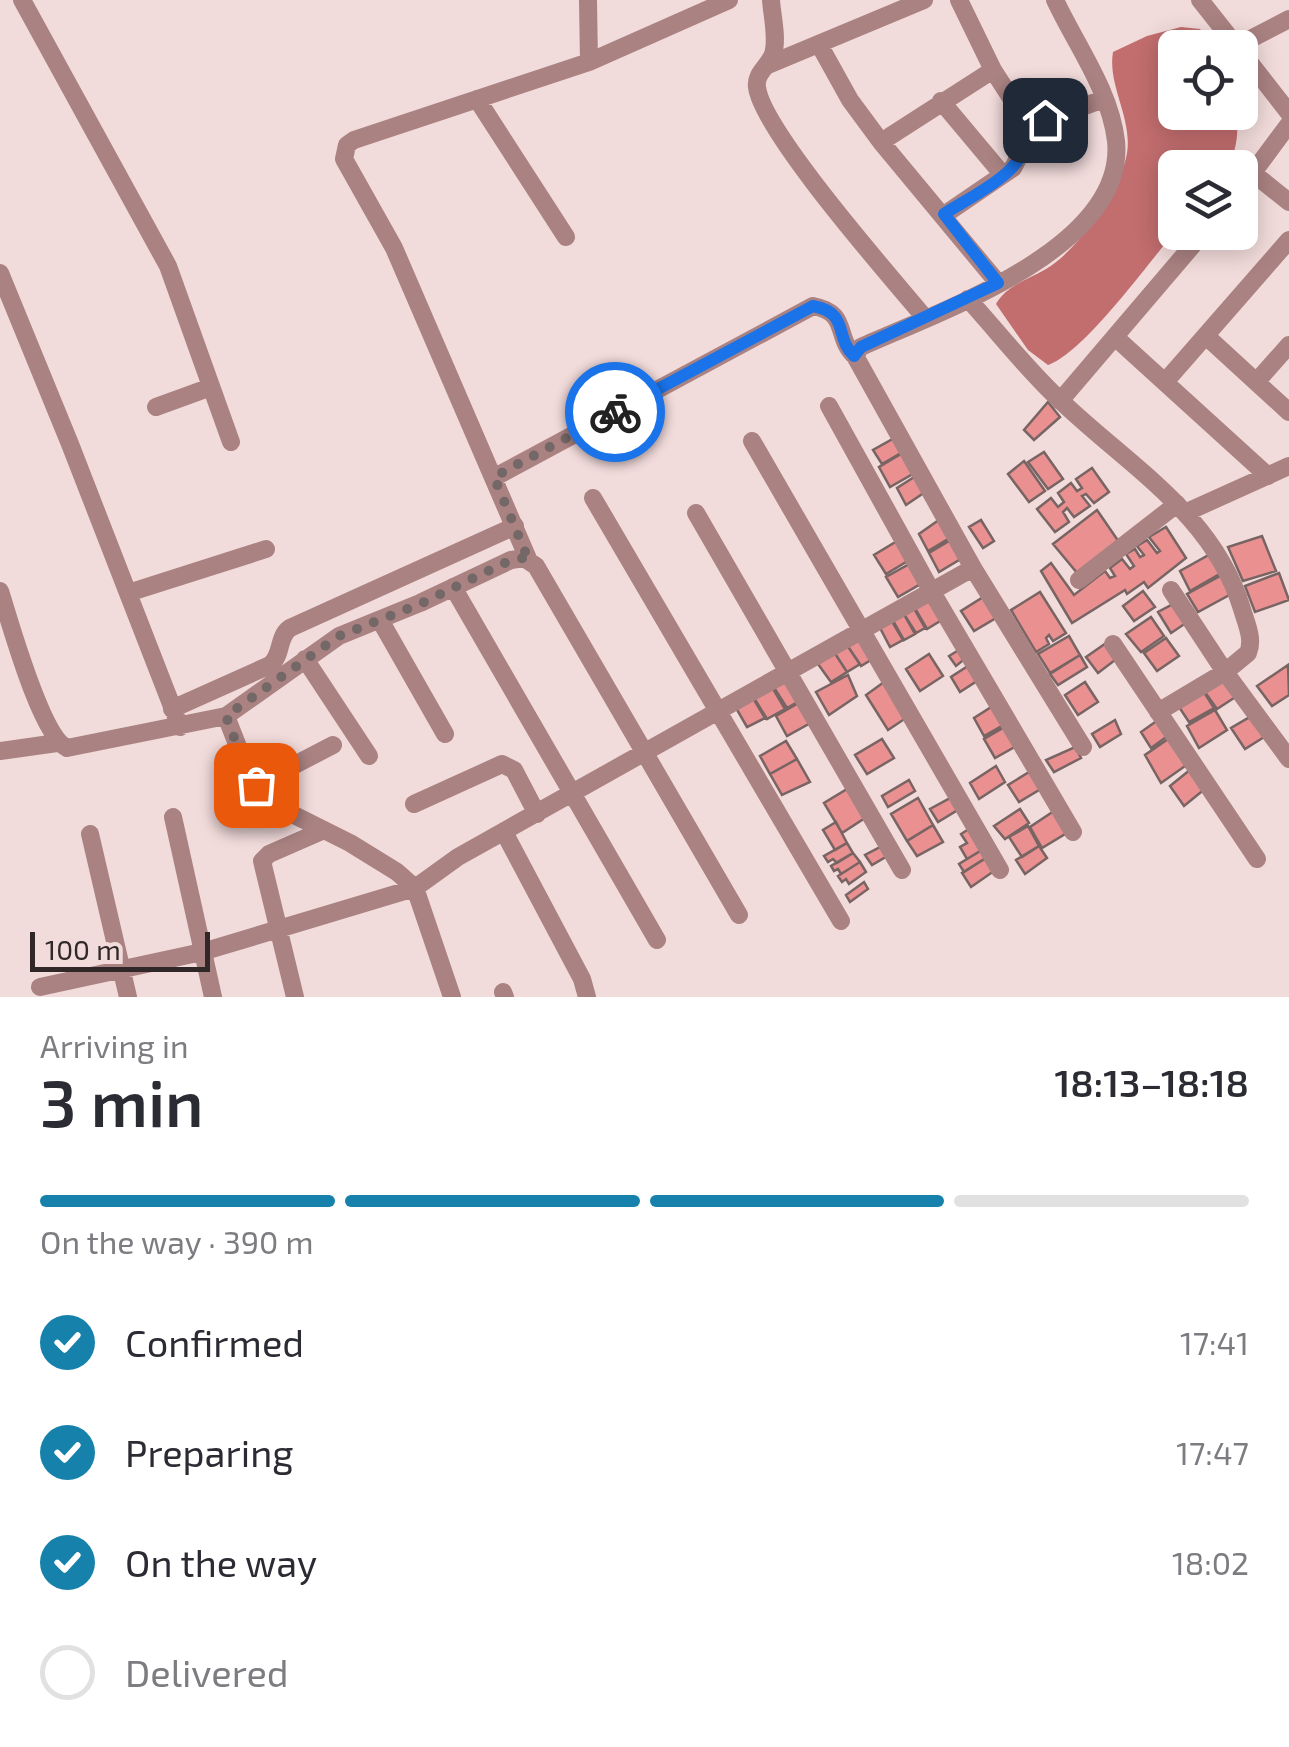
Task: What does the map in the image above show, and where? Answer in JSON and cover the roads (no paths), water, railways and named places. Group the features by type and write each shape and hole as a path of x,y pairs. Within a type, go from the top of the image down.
{"street":[{"path":"22,0 168,266 231,442"},
{"path":"588,0 589,62"},
{"path":"529,561 394,248 344,159 348,145 589,62 729,0"},
{"path":"771,0 775,49 759,74 757,86 773,121 801,164 925,318"},
{"path":"944,214 1013,168 1028,141 1015,102 993,70 959,0"},
{"path":"854,356 861,347 968,299 1044,259 1092,216 1110,178 1116,143 1104,99 1055,0"},
{"path":"1200,0 1224,30"},
{"path":"768,65 820,46 911,2"},
{"path":"1258,37 1289,19"},
{"path":"820,46 850,100 998,283"},
{"path":"882,142 993,70"},
{"path":"1258,73 1289,113"},
{"path":"477,98 566,238"},
{"path":"1026,127 1104,99"},
{"path":"941,101 1003,175"},
{"path":"1258,168 1289,124"},
{"path":"1258,177 1289,202"},
{"path":"1165,382 1289,240"},
{"path":"1060,401 1189,250"},
{"path":"0,273 180,727"},
{"path":"968,299 1060,401 1182,508 1207,536 1237,593 1250,639 1248,654 1158,712"},
{"path":"494,477 813,306 830,311 842,326 844,344 973,568 1083,747"},
{"path":"1206,336 1285,402"},
{"path":"1115,337 1268,476"},
{"path":"1258,380 1289,345"},
{"path":"156,406 212,387"},
{"path":"829,406 932,592 1073,832"},
{"path":"752,442 1000,870"},
{"path":"1079,580 1182,508 1289,466"},
{"path":"593,498 841,921"},
{"path":"696,512 902,870"},
{"path":"172,709 270,665 279,656 283,637 290,628 515,526"},
{"path":"128,593 266,549"},
{"path":"0,592 42,714 57,742 67,748 226,716 339,636 517,558 529,561 536,566 739,916"},
{"path":"40,986 202,952 415,888 458,857 973,568"},
{"path":"453,587 657,940"},
{"path":"1171,590 1289,759"},
{"path":"380,620 445,734"},
{"path":"1113,644 1257,859"},
{"path":"305,659 369,756"},
{"path":"226,716 250,780 280,808 397,872 415,888 452,997"},
{"path":"0,752 57,742"},
{"path":"256,785 333,746"},
{"path":"414,804 502,764 514,770 537,814"},
{"path":"173,818 214,997"},
{"path":"295,997 264,858 324,830"},
{"path":"504,832 582,979 587,997"},
{"path":"90,834 128,997"}]}
